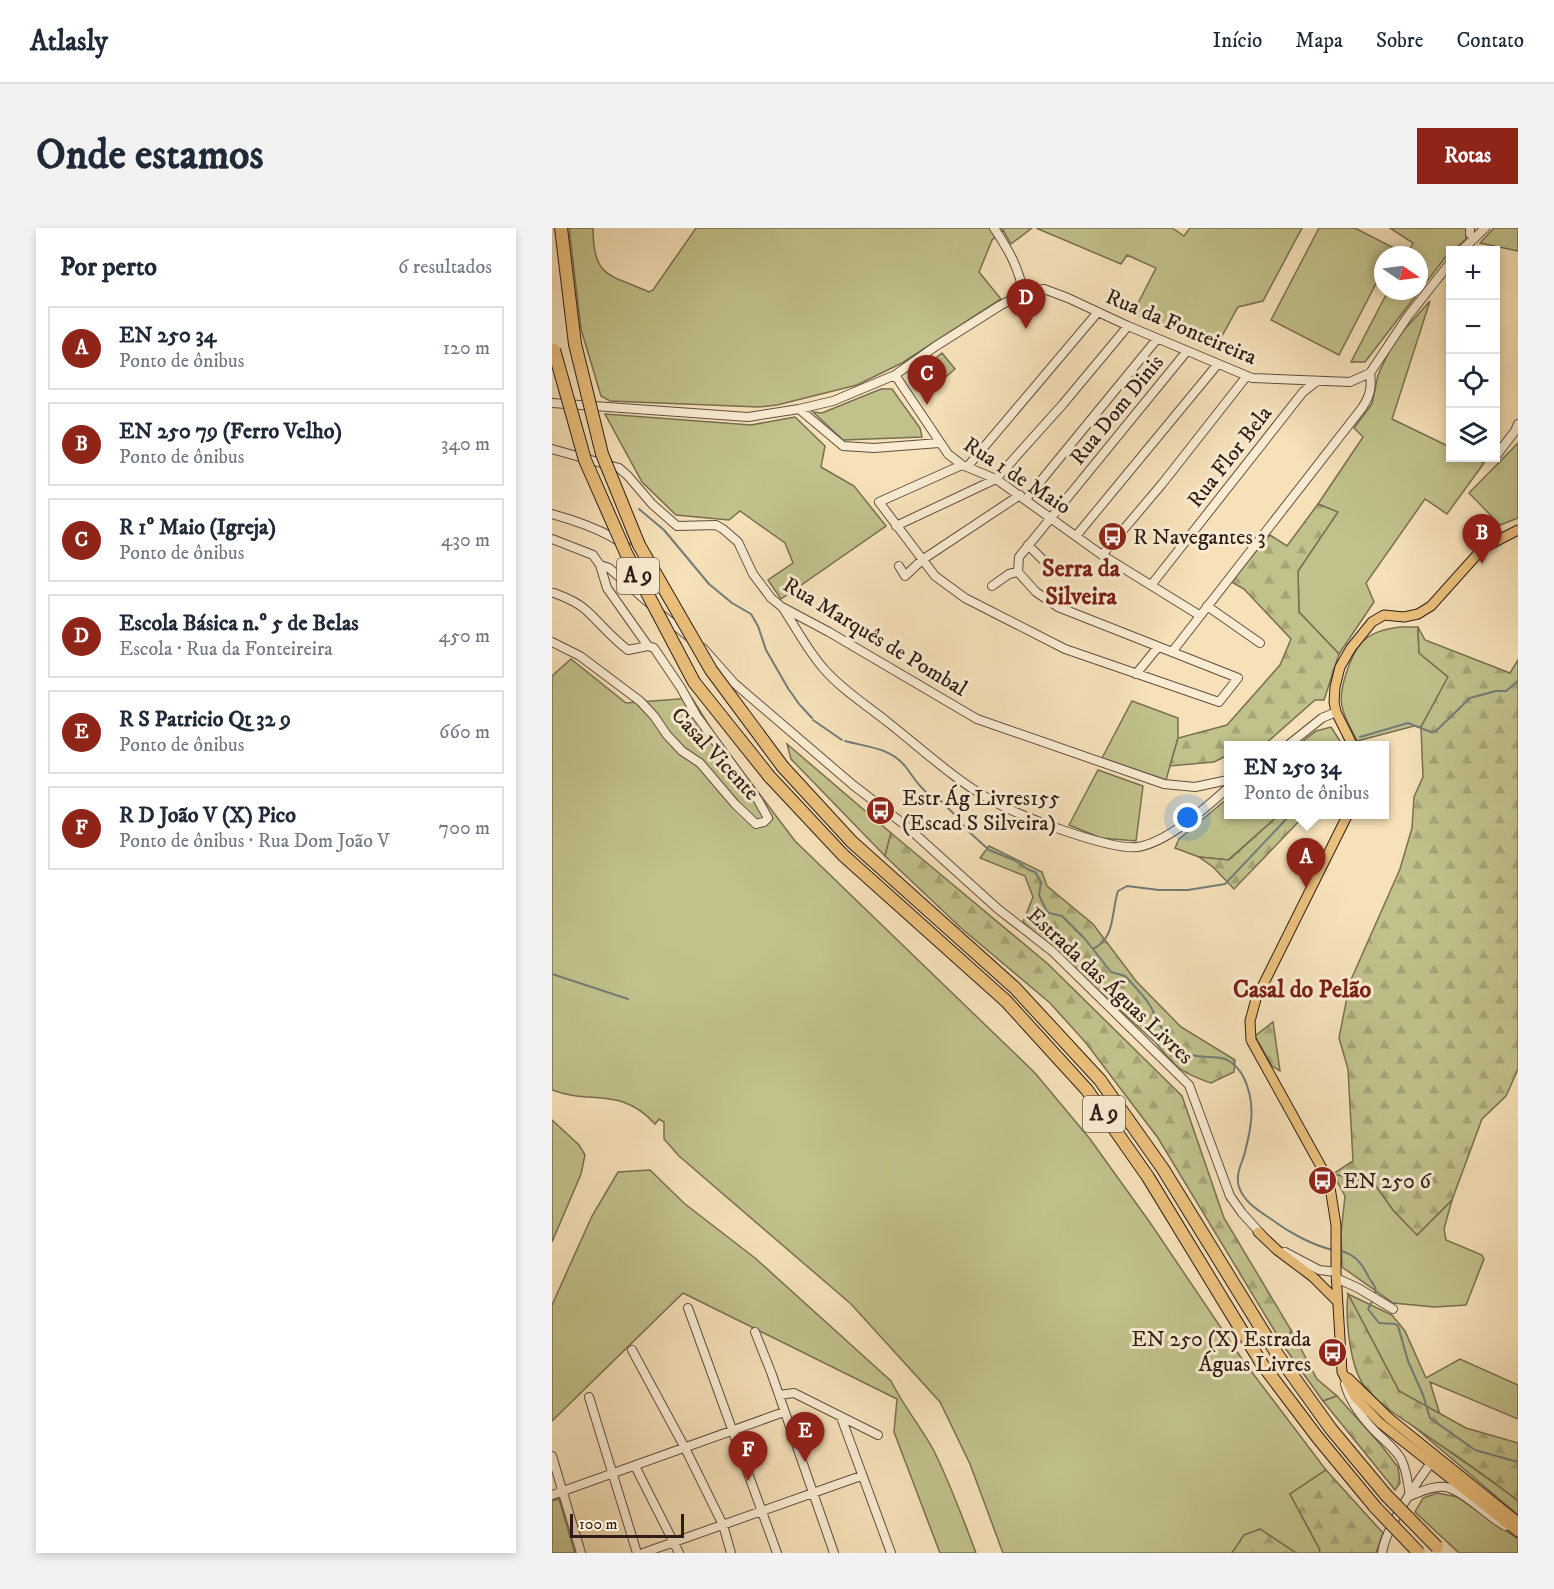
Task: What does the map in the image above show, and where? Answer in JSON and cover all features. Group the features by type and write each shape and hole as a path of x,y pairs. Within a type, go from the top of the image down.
{"highway":[{"name":"A 9","path":"561,228 575,344 602,454 639,545 711,670 783,767 852,842 1015,988 1100,1080 1163,1169 1277,1354 1331,1429 1386,1495 1440,1550"},
{"name":"A 9","path":"553,345 585,460 626,553 694,682 769,776 843,855 1006,1001 1087,1090 1148,1177 1262,1364 1318,1438 1375,1506 1419,1553"}],"main road":[{"path":"1350,741 1336,712 1335,687 1340,667 1350,648 1372,622 1384,615 1418,614 1431,606 1483,548 1518,530"},
{"path":"1346,819 1256,999 1250,1021 1251,1040 1329,1181 1333,1199 1336,1243 1342,1372 1354,1397 1431,1464 1518,1533"},
{"path":"1258,1232 1277,1250 1320,1283 1337,1301"},
{"path":"1320,1283 1336,1278"},
{"path":"1342,1372 1389,1418 1518,1522"}],"street":[{"path":"552,403 748,417 833,401 895,375 936,346 1024,293 1018,269 1008,248 994,228"},
{"path":"1470,228 1470,234 1474,238"},
{"path":"1466,246 1485,228"},
{"path":"1172,652 1370,397 1370,373 1408,316 1446,268"},
{"name":"Rua da Fonteireira","path":"1024,293 1050,290 1216,365 1246,376 1350,382 1370,373"},
{"path":"1045,562 1028,545 1018,557 1017,572 1036,592 1058,607 1238,678 1219,702 1065,649 1038,636 965,598 934,578 879,502 965,465 1098,312"},
{"path":"896,526 996,479 1128,326"},
{"path":"898,566 906,576 922,560 1023,497 1158,339"},
{"name":"Rua Dom Dinis","path":"1028,545 1052,519 1188,351"},
{"path":"1076,536 1216,365"},
{"name":"Rua 1 de Maio","path":"895,375 948,454 965,465 996,479 1102,555 1199,615"},
{"path":"1102,555 1162,484 1246,376"},
{"name":"Rua Flor Bela","path":"1152,584 1304,392 1317,381"},
{"path":"799,409 843,446 874,448 939,442"},
{"path":"1500,449 1515,432 1518,424"},
{"name":"Rua Marquês de Pombal","path":"552,449 619,468 652,504 677,526 716,525 738,542 753,574 771,598 782,607 802,615 870,653 958,705 977,719 1168,782 1194,787 1224,781"},
{"name":"Estrada das Águas Livres","path":"552,514 589,526 626,547 641,559 670,606 734,683 853,785 905,825 998,909 1052,951 1189,1085 1230,1196 1258,1232 1299,1260 1393,1309"},
{"path":"552,539 593,555 600,565 609,568 676,628 705,649"},
{"name":"Casal Vicente","path":"552,642 580,656 640,701 682,751 700,763 756,824 768,818 758,800 696,715 654,648 648,646 607,588 600,565"},
{"path":"992,585 1009,574 1017,572"},
{"path":"554,593 586,610 611,637 628,650 648,646"},
{"path":"1206,606 1260,642"},
{"path":"782,607 823,669 838,683 930,757 989,799 1017,812 1097,842 1134,848 1144,846 1178,829 1224,791"},
{"path":"1136,674 1158,647"},
{"path":"1293,741 1322,718 1336,712"},
{"path":"688,1308 777,1553"},
{"path":"755,1332 834,1553"},
{"path":"632,1350 685,1448 723,1525 731,1553"},
{"path":"1342,1372 1348,1394 1371,1427 1401,1459 1410,1496"},
{"path":"779,1395 794,1393 878,1435"},
{"path":"589,1397 637,1553"},
{"path":"552,1495 784,1412"},
{"path":"841,1417 891,1553"},
{"path":"552,1455 581,1553"},
{"path":"1382,1553 1384,1543 1410,1496 1437,1455"},
{"path":"635,1466 679,1553"},
{"path":"643,1553 861,1476"},
{"path":"1410,1496 1427,1489 1444,1486 1456,1491 1518,1533"}],"green space":[{"path":"569,228 593,228 596,257 606,272 649,292 653,290 696,228 1032,228 1011,244 1003,230 992,240 979,272 1001,299 902,363 857,385 777,405 759,407 610,401 601,396 581,329"},
{"path":"1036,228 1172,228 1184,236 1190,228 1302,228 1263,301 1238,307 1216,347 1133,313 1156,268 1127,255 1121,264"},
{"path":"1319,228 1355,228 1390,246 1374,246 1374,287 1339,355 1271,320"},
{"path":"1390,228 1466,228 1466,239 1458,246 1446,246 1446,257 1428,280 1428,246 1412,246 1413,243"},
{"path":"1494,228 1518,228 1518,251 1480,243"},
{"path":"1383,300 1413,300 1365,362 1351,362"},
{"path":"1430,301 1392,419 1446,445 1446,462 1484,463 1447,514 1425,499 1366,583 1374,602 1339,654 1299,612 1298,571 1337,512 1318,504 1363,437 1354,428 1372,404 1378,375 1394,341"},
{"path":"942,353 955,369 926,394 912,377"},
{"path":"881,389 892,389 920,428 922,437 843,440 813,412 822,413"},
{"path":"605,414 751,425 795,417 825,446 821,467 854,486 886,526 781,599 768,580 793,563 785,543 740,511 729,520 676,515 642,482"},
{"path":"1518,443 1518,518 1500,525 1469,493"},
{"path":"1318,504 1338,512 1298,571 1299,612 1339,654 1324,700 1315,700 1269,741 1224,741 1224,757 1214,762 1170,766 1178,738 1227,725 1280,665 1291,639 1244,589 1230,581 1270,535 1287,546"},
{"path":"1400,627 1418,627 1419,653 1448,677 1421,727 1414,726 1357,741 1344,715 1341,699 1350,664 1357,648 1369,636"},
{"path":"1418,627 1425,640 1510,673 1518,660 1518,1069 1506,1096 1482,1119 1452,1200 1417,1235 1393,1210 1374,1183 1333,1174 1353,1161 1348,1069 1339,1038 1350,982 1400,869 1412,828 1414,797 1423,777 1421,727 1448,677 1419,653"},
{"path":"571,659 626,703 692,698 715,735 795,841 1035,1073 1090,1139 1151,1224 1242,1359 1326,1470 1290,1494 1320,1550 1319,1553 1296,1553 1260,1529 1244,1535 1232,1553 1003,1553 970,1464 940,1402 851,1304 679,1156 664,1139 664,1122 659,1119 655,1124 642,1112 618,1100 566,1094 552,1090 552,676"},
{"path":"1132,701 1178,718 1178,738 1166,780 1102,758"},
{"path":"1331,727 1340,741 1303,741 1316,731"},
{"path":"787,744 891,833 885,856 791,759"},
{"path":"1098,770 1143,786 1136,841 1101,838 1069,825"},
{"path":"1224,801 1224,819 1274,819 1228,860 1199,857 1175,848 1179,839"},
{"path":"1275,819 1301,819 1234,889 1213,867 1199,857 1229,860"},
{"path":"891,833 1048,964 1182,1096 1224,1218 1291,1330 1285,1348 1158,1138 1086,1043 1050,1003 961,928 885,856"},
{"path":"989,846 1042,872 1047,886 1093,924 1136,981 1181,1027 1235,1060 1234,1072 1211,1083 1192,1076 1174,1064 1156,1043 1023,922 1033,897 1025,876 980,858"},
{"path":"1273,1022 1280,1071 1272,1066 1255,1036"},
{"path":"552,1120 579,1145 585,1155 581,1174 552,1242"},
{"path":"650,1170 685,1204 755,1258 891,1381 933,1449 976,1553 940,1553 894,1432 897,1399 683,1293 552,1421 552,1305 592,1216 618,1172"},
{"path":"1333,1174 1374,1183 1393,1210 1417,1235 1452,1200 1444,1229 1446,1240 1482,1255 1484,1259 1466,1305 1434,1307 1393,1303 1342,1267 1341,1233 1345,1196"},
{"path":"1348,1294 1392,1315 1405,1331 1426,1378 1460,1359 1518,1385 1518,1419 1430,1382 1440,1415 1399,1391"},
{"path":"1348,1294 1399,1391 1466,1428 1518,1443 1518,1501 1388,1409 1368,1391 1358,1376 1352,1354 1348,1328"},
{"path":"1291,1330 1317,1379 1337,1396 1323,1401 1285,1348"},
{"path":"1337,1396 1398,1467 1400,1483 1395,1490 1323,1401"},
{"path":"1412,1425 1518,1500 1518,1515"},
{"path":"1326,1470 1383,1533 1376,1553 1319,1553 1320,1550 1290,1494"},
{"path":"1437,1493 1458,1497 1518,1539 1518,1553 1459,1553 1415,1512 1423,1498"},
{"path":"559,1499 575,1553 552,1553 552,1501"},
{"path":"1260,1529 1296,1553 1232,1553 1244,1535"}],"waterway":[{"path":"639,509 664,530 709,584 732,603 751,614 758,626 766,650 789,690"},
{"path":"1360,737 1408,723 1431,732 1436,731 1470,698 1496,691 1506,691 1518,681"},
{"path":"790,691 799,704"},
{"path":"800,705 812,718"},
{"path":"813,720 842,740"},
{"path":"845,741 885,751 892,755 905,766 926,792"},
{"path":"929,794 938,798 989,850 1035,872 1041,882 1039,895 1046,910 1062,916 1085,939 1111,972 1128,979 1147,1001 1166,1036 1176,1047 1191,1055 1222,1058 1236,1067 1247,1086 1252,1114 1245,1152 1239,1169 1241,1192 1252,1206 1285,1229 1333,1250"},
{"path":"1093,949 1106,938 1112,924 1118,891 1127,886 1159,890 1188,890 1225,884 1286,819"},
{"path":"552,974 628,999"},
{"path":"1338,1250 1349,1254 1361,1264 1374,1286 1375,1295"},
{"path":"1373,1300 1368,1309 1379,1323 1398,1326 1408,1361 1430,1418 1475,1450 1518,1462"}],"place":[{"name":"Escola Básica n.º 5 de Belas","path":"1026,329"},
{"name":"R 1º Maio (Igreja)","path":"927,405"},
{"name":"R Navegantes 3","path":"1112,537"},
{"name":"EN 250 79 (Ferro Velho)","path":"1482,564"},
{"name":"Estr Ág Livres155 (Escad S Silveira)","path":"881,811"},
{"name":"EN 250 34","path":"1306,888"},
{"name":"EN 250 6","path":"1322,1181"},
{"name":"EN 250 (X) Estrada Águas Livres","path":"1332,1352"},
{"name":"R S Patricio Qt 32 9","path":"805,1462"},
{"name":"R D João V (X) Pico","path":"748,1481"}],"district":[{"name":"Serra da Silveira","path":"1081,583"},
{"name":"Casal do Pelão","path":"1302,990"}]}
